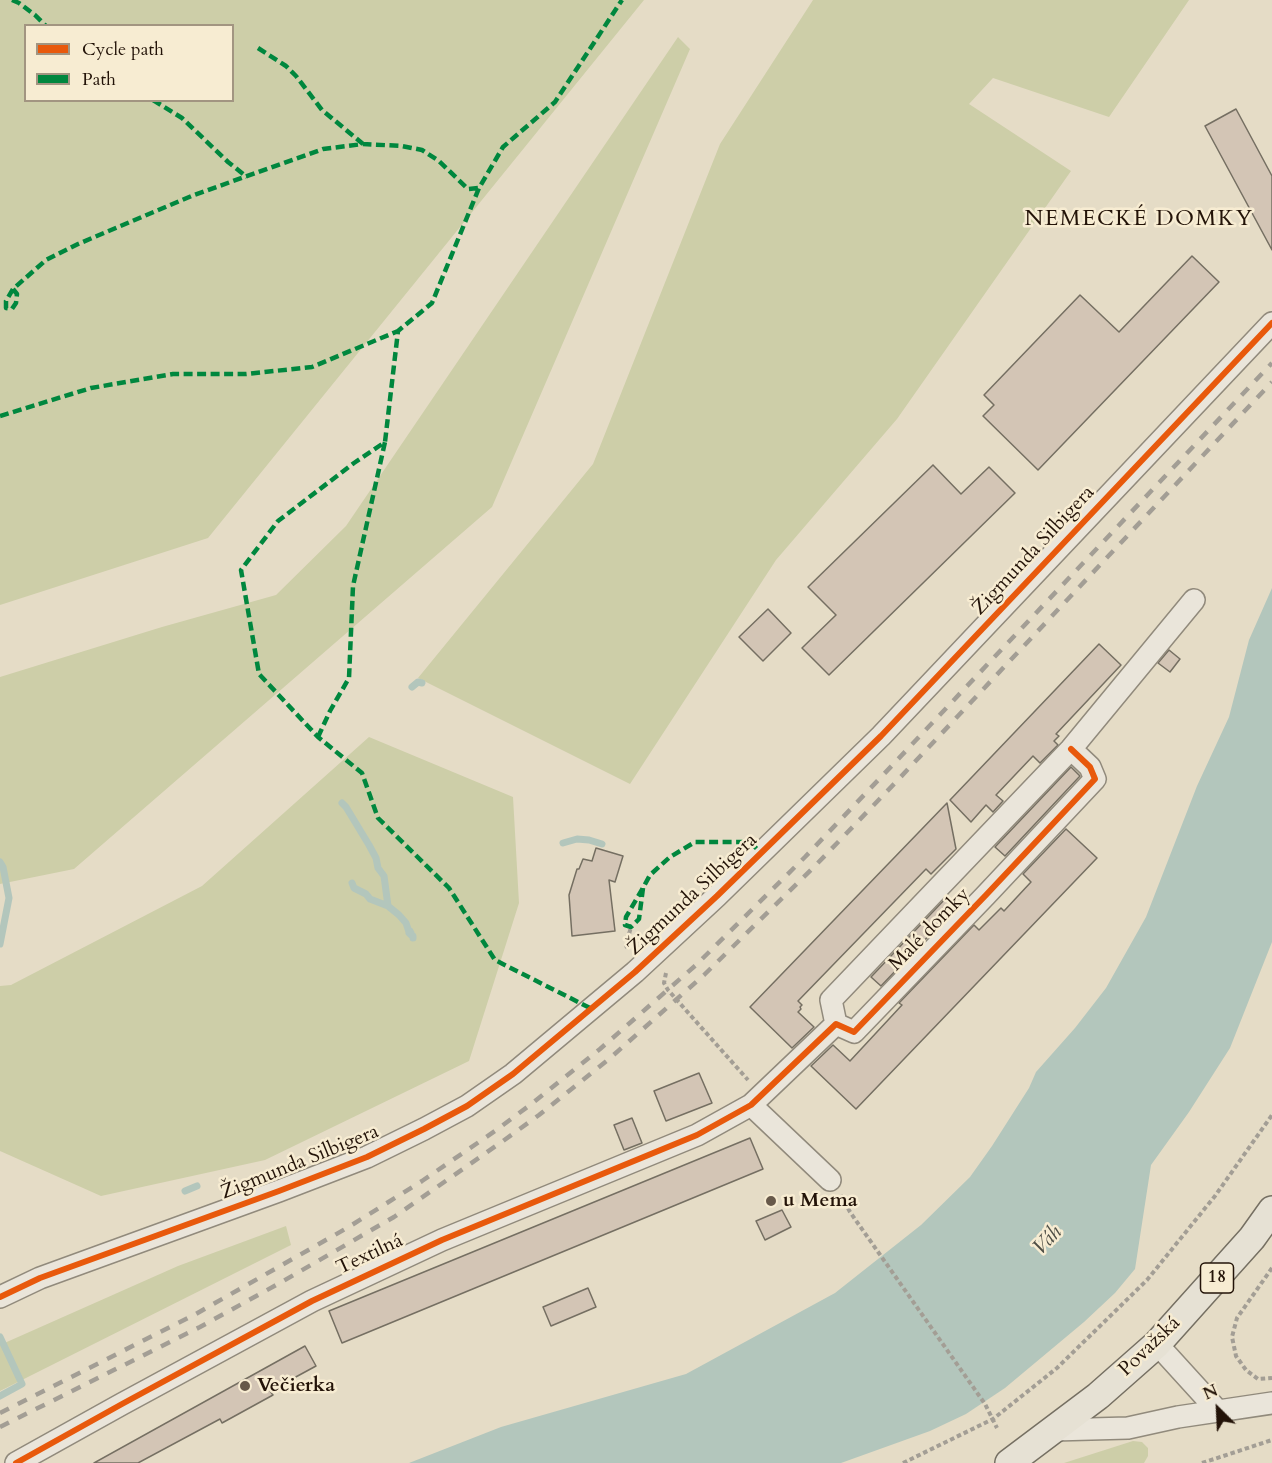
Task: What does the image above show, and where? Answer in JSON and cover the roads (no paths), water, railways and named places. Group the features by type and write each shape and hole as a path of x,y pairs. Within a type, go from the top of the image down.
{"main road":[{"name":"Považská","path":"1009,1463 1098,1396 1157,1344 1252,1238 1272,1210"}],"street":[{"name":"Žigmunda Silbigera","path":"0,1297 40,1278 367,1157 467,1106 513,1074 635,972 762,854 881,736 1272,323"},
{"name":"Malé domky","path":"1071,749 1090,767 1095,779 854,1032 836,1024 831,1000 1071,749 1194,600"},
{"path":"830,1180 757,1100 836,1024"},
{"name":"Textilná","path":"16,1463 312,1301 442,1240 697,1135 757,1100"},
{"path":"1157,1344 1218,1411"},
{"path":"1054,1430 1128,1428 1178,1417 1272,1403"}],"water":[{"name":"Váh","path":"1272,588 1272,942 1230,1048 1189,1112 1151,1165 1135,1269 1115,1293 1005,1388 966,1414 930,1431 841,1463 409,1463 501,1427 686,1374 835,1293 921,1225 970,1177 1029,1088 1036,1072 1106,988 1146,917 1197,786 1229,717 1249,640"}],"waterway":[{"path":"412,687 418,682 422,683"},
{"path":"342,803 376,858 378,868 384,876 388,906"},
{"path":"563,843 577,839 602,844"},
{"path":"0,862 9,898 0,944"},
{"path":"352,883 354,888 366,894 370,899 388,906 399,915 406,923 413,938"},
{"path":"185,1191 197,1186"},
{"path":"0,1337 22,1384 0,1396"}],"railway":[{"path":"0,1413 194,1315 347,1228 422,1181 495,1131 600,1049 696,965 805,857 1272,363"},
{"path":"0,1427 200,1327 394,1217 539,1115 609,1059 704,975 814,867 1272,382"}],"place":[{"name":"u Mema","path":"771,1201"},
{"name":"Večierka","path":"245,1386"}],"district":[{"name":"NEMECKÉ DOMKY","path":"1139,220"}]}
